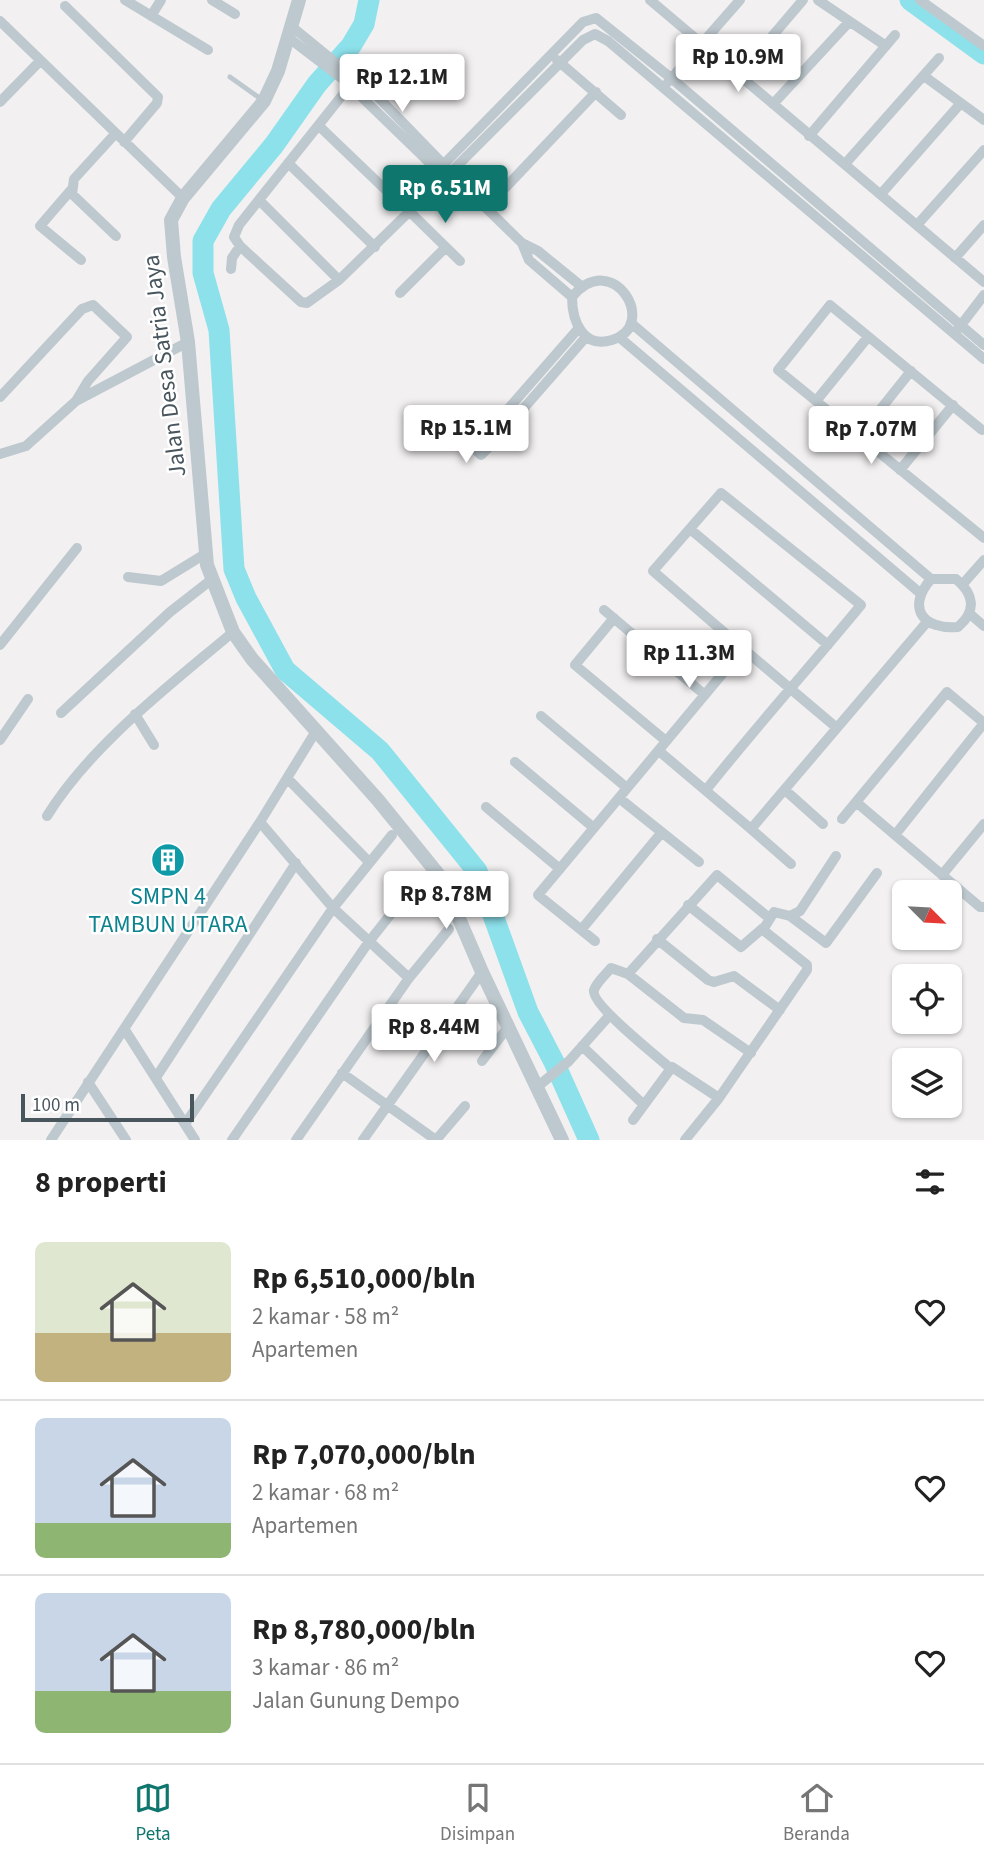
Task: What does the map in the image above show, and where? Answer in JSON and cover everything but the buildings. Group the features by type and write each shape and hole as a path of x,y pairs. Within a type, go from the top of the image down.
{"street":[{"path":"125,0 208,50"},
{"path":"151,16 160,0"},
{"path":"212,0 235,14"},
{"name":"Jalan Desa Satria Jaya","path":"299,0 264,101 183,198 171,220 171,236 188,342 205,554 211,580 233,632 269,680 378,800 442,879 482,972 562,1140"},
{"path":"650,0 984,282"},
{"path":"663,89 740,0"},
{"path":"740,74 803,0"},
{"path":"818,0 886,46"},
{"path":"920,0 984,46"},
{"path":"65,6 157,95 157,103 124,142"},
{"path":"349,79 319,125 234,233 234,239 240,246 304,304 339,280 375,247 410,212 551,55 583,22 592,18 602,21 671,78 802,197 958,330 984,359"},
{"path":"0,21 39,62 183,198"},
{"path":"583,22 591,35 604,38 663,89 802,197"},
{"path":"774,104 849,22"},
{"path":"290,32 349,79 522,243 538,251 581,286"},
{"path":"446,170 591,35"},
{"path":"809,136 895,35"},
{"path":"551,55 621,115"},
{"path":"845,164 939,58"},
{"path":"0,102 39,62"},
{"path":"924,76 984,120"},
{"path":"505,188 596,92"},
{"path":"881,194 961,103"},
{"path":"319,125 390,194"},
{"path":"81,260 40,226 71,190 74,179 115,134"},
{"path":"917,225 984,150"},
{"path":"288,163 375,247"},
{"path":"71,190 116,236"},
{"path":"259,200 339,280"},
{"path":"410,212 460,261"},
{"path":"955,258 984,225"},
{"path":"522,243 529,260 572,297"},
{"path":"231,269 232,258 240,246"},
{"path":"400,293 445,248"},
{"path":"599,281 614,284 625,291 632,304 631,323 619,337 600,341 582,333 572,316 572,297 581,286 599,281"},
{"path":"958,330 984,295"},
{"path":"0,397 82,309 93,305 127,337 88,381 76,401"},
{"path":"982,430 830,305 778,370 984,538"},
{"path":"631,323 931,579 956,579 962,584 967,589 972,605 970,614 958,627 942,629 927,622 918,605 919,593 931,579"},
{"path":"958,330 984,345"},
{"path":"582,333 496,440 481,456 477,454 474,449 582,333"},
{"path":"619,337 919,593"},
{"path":"816,401 868,337"},
{"path":"0,454 26,446 76,401 188,342"},
{"path":"859,436 911,371"},
{"path":"900,470 953,405"},
{"path":"706,790 790,688 861,605 721,492 653,571 743,649 790,688 837,728"},
{"path":"690,528 828,645"},
{"path":"0,645 77,548"},
{"path":"128,577 161,581 205,554"},
{"path":"962,584 984,560"},
{"path":"61,713 170,612 211,580"},
{"path":"604,610 705,695"},
{"path":"970,614 984,626"},
{"path":"614,618 575,665 706,790 791,864"},
{"path":"751,829 927,622"},
{"path":"47,816 69,782 135,714 233,632"},
{"path":"595,941 538,895 743,649"},
{"path":"842,819 947,692 984,723 895,835"},
{"path":"0,740 28,699"},
{"path":"135,714 154,745"},
{"path":"541,716 627,788"},
{"path":"57,1137 88,1082 125,1030 316,731"},
{"path":"515,762 594,828"},
{"path":"287,778 369,862"},
{"path":"785,790 823,824"},
{"path":"619,798 699,862"},
{"path":"856,802 980,908 984,907"},
{"path":"486,807 560,869"},
{"path":"260,822 332,908 409,978"},
{"path":"942,874 984,824"},
{"path":"581,930 662,832"},
{"path":"186,1124 332,908 392,835"},
{"path":"790,916 800,911 836,856"},
{"path":"157,1076 296,863"},
{"path":"688,905 741,947 763,929 768,917 778,911 790,916 826,943 877,873"},
{"path":"628,974 714,876 719,875 768,917"},
{"path":"232,1140 368,943 413,886"},
{"path":"296,1140 409,978 449,929"},
{"path":"685,1140 751,1053 807,967 763,929"},
{"path":"657,939 710,982 734,976 780,1010"},
{"path":"719,1098 679,1069 670,1068 609,1016 594,995 594,988 611,968 628,974 684,1018 703,1020 751,1053"},
{"path":"363,1140 482,972"},
{"path":"537,1087 569,1061 609,1016"},
{"path":"482,1060 508,1027"},
{"path":"125,1030 157,1076 195,1140"},
{"path":"582,1046 644,1105"},
{"path":"634,1120 670,1068"},
{"path":"342,1073 436,1140 465,1106"},
{"path":"88,1082 125,1140"}],"lane":[{"path":"230,77 264,101"}],"waterway":[{"path":"369,0 364,24 351,46 317,84 274,145 221,209 203,241 203,273 219,330 234,569 246,598 285,670 380,751 477,871 528,1012 589,1140"},
{"path":"910,0 984,54"}],"place":[{"name":"SMPN 4 TAMBUN UTARA","path":"168,860"}]}
